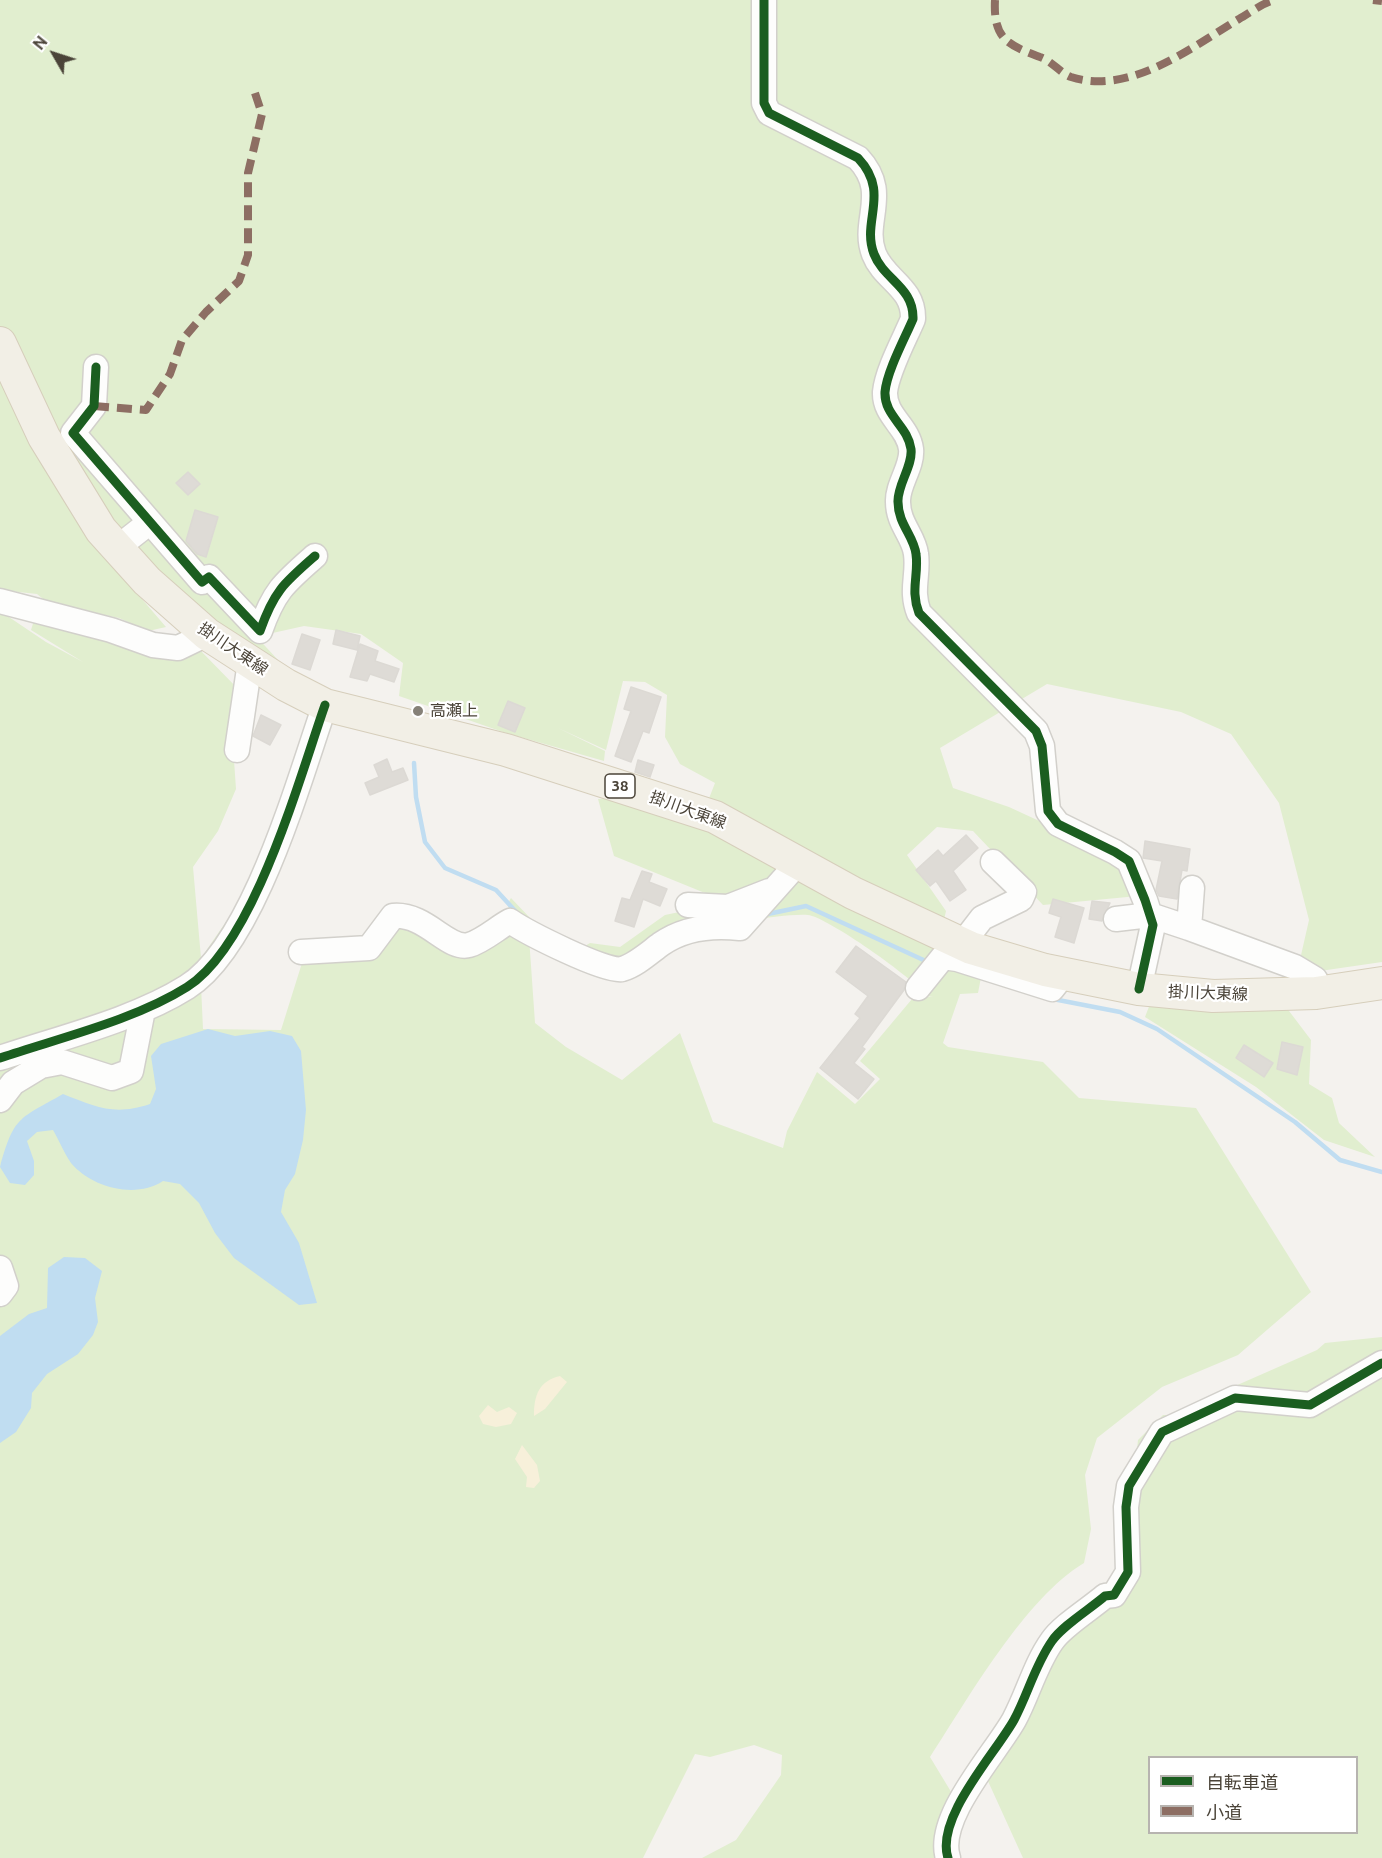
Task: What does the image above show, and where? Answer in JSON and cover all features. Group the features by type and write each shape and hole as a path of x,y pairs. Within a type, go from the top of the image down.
{"main road":[{"name":"掛川大東線","path":"0,343 44,436 100,530 147,581 207,634 286,685 325,705 506,750 716,817 853,893 946,956 1064,974 1139,989 1213,996 1321,992 1382,982"}],"street":[{"path":"764,0 764,103 769,113 858,158 869,169 874,185 873,252 881,267 907,292 914,306 914,319 885,390 886,408 905,435 911,450 898,500 900,521 916,553 913,581 919,613 1036,731 1042,746 1048,811 1058,824 1129,861 1153,925 1139,989"},
{"path":"96,368 94,406 73,433 202,582 209,577 260,630 270,602 282,584 315,556"},
{"path":"117,548 150,522"},
{"path":"0,601 161,646 178,648 207,634"},
{"path":"237,750 250,662"},
{"path":"0,1058 143,1010 188,987 211,968 239,927 278,842 325,705"},
{"path":"301,952 369,948 393,916 405,915 433,928 450,943 468,945 510,921 526,933 607,969 623,969 664,942 690,930 720,926 740,928 798,862"},
{"path":"918,988 982,918 1021,899 1024,892 993,862"},
{"path":"1189,928 1192,888"},
{"path":"688,905 728,907 774,890"},
{"path":"1116,919 1150,915 1189,928 1295,967 1315,978 1321,992"},
{"path":"0,1100 13,1083 41,1066 62,1062 112,1078 131,1071 143,1010"},
{"path":"0,1268 6,1286 0,1294"},
{"path":"948,1858 945,1847 955,1815 972,1782 1016,1717 1030,1681 1053,1638 1105,1596 1114,1594 1128,1572 1126,1507 1129,1486 1162,1432 1236,1398 1310,1406 1382,1362"}],"green space":[{"path":"0,0 1382,0 1382,962 1320,971 1299,964 1309,920 1279,803 1231,734 1181,712 1047,684 940,748 953,788 1009,807 1126,861 1138,896 1043,905 973,831 937,827 907,855 946,911 944,920 885,897 708,801 715,783 680,764 665,737 667,695 645,682 623,681 606,750 558,728 605,751 604,761 503,732 399,696 403,663 361,634 304,626 268,634 206,582 278,660 206,616 129,584 166,627 148,631 119,618 48,603 37,594 0,590"},
{"path":"0,611 46,642 83,662 31,630 36,614 156,658 199,649 241,692 233,746 236,789 218,831 193,867 201,958 239,903 209,958 200,964 203,1029 281,1030 307,947 347,950 393,916 450,943 510,920 508,903 511,898 531,919 580,949 590,943 620,947 665,915 727,902 614,856 598,799 621,800 645,804 692,822 780,868 765,887 685,933 624,972 529,937 535,1023 566,1047 622,1080 680,1033 713,1122 783,1148 787,1131 817,1072 855,1104 880,1079 860,1061 912,999 933,996 926,996 889,963 818,918 801,915 753,919 793,867 983,967 978,993 960,994 943,1043 948,1047 1043,1062 1079,1098 1196,1108 1311,1292 1238,1355 1162,1387 1097,1438 1085,1475 1091,1529 1084,1563 1062,1579 1019,1624 980,1679 930,1757 953,1795 948,1858 702,1858 736,1840 781,1775 782,1755 754,1745 710,1757 695,1754 643,1858 0,1858"},
{"path":"1150,1004 1286,1007 1311,1040 1309,1084 1332,1098 1339,1123 1375,1157 1324,1140 1256,1087 1145,1017"},
{"path":"1382,1337 1382,1858 1023,1858 982,1768 1068,1637 1122,1589 1138,1440 1163,1415 1184,1415 1226,1390 1317,1350 1325,1343"}],"sand":[{"path":"560,1376 567,1382 545,1409 534,1416 539,1390 547,1381"},
{"path":"488,1405 497,1412 509,1407 517,1413 511,1424 496,1427 483,1424 479,1416"},
{"path":"522,1445 537,1465 540,1481 534,1488 526,1487 527,1477 515,1459"}],"water":[{"path":"208,1029 235,1036 270,1031 292,1036 301,1051 306,1110 303,1140 295,1174 285,1190 281,1212 299,1243 317,1303 299,1305 234,1258 215,1233 199,1203 180,1184 163,1181 152,1186 128,1190 90,1179 71,1163 53,1130 37,1132 27,1141 34,1161 34,1175 25,1185 10,1183 0,1167 14,1128 20,1121 63,1094 115,1110 150,1104 156,1089 151,1056 161,1044"},
{"path":"64,1257 85,1258 102,1271 95,1298 98,1322 93,1335 78,1354 47,1374 32,1393 31,1408 16,1432 0,1443 0,1336 29,1314 47,1308 48,1268"}],"building":[{"path":"188,472 200,484 188,495 176,483"},
{"path":"195,510 218,517 206,557 197,554 186,541"},
{"path":"336,630 360,636 357,650 333,644"},
{"path":"302,634 320,640 310,670 292,664"},
{"path":"360,644 378,651 375,661 399,669 394,682 370,674 367,681 350,677"},
{"path":"631,687 661,697 649,733 643,731 631,762 615,756 631,711 624,709"},
{"path":"508,701 525,708 515,732 498,725"},
{"path":"261,715 281,725 270,745 253,736"},
{"path":"387,759 392,772 403,768 408,780 370,795 365,783 379,777 374,765"},
{"path":"638,760 654,765 650,777 635,772"},
{"path":"966,835 978,848 953,871 966,890 950,901 936,881 930,886 916,870 938,850 943,856"},
{"path":"1145,841 1190,849 1187,871 1182,870 1177,899 1159,896 1156,890 1162,861 1143,858"},
{"path":"642,871 652,874 649,882 667,889 660,906 643,899 634,927 615,921 622,898 630,900"},
{"path":"1053,899 1084,908 1074,943 1055,937 1061,917 1049,913"},
{"path":"1092,901 1110,903 1102,921 1089,919"},
{"path":"856,946 906,982 904,990 862,1047 865,1049 854,1063 874,1079 858,1099 820,1068 860,1018 855,1014 868,996 836,972"},
{"path":"1282,1042 1303,1047 1297,1075 1277,1069"},
{"path":"1244,1045 1273,1063 1264,1077 1236,1058"}],"waterway":[{"path":"414,763 416,797 425,842 445,868 496,890 519,915"},
{"path":"763,915 806,906 930,963"},
{"path":"1053,999 1120,1012 1157,1029 1295,1122 1340,1160 1382,1172"}],"marked path":[{"path":"995,0 997,24 1000,32 1011,44 1044,59 1071,77 1093,81 1116,80 1160,66 1275,0"},
{"path":"1373,0 1382,1"},
{"path":"94,406 146,410 170,374 182,340 206,312 239,281 248,255 248,173 262,114 253,87"}],"cycle path":[{"path":"764,0 764,103 769,113 858,158 868,171 873,183 874,195 871,230 874,254 884,271 904,291 912,308 913,319 893,365 885,392 888,408 906,434 911,449 910,462 900,489 898,502 901,517 915,548 917,562 915,597 919,613 1036,731 1042,746 1048,811 1058,824 1129,861 1153,925 1139,989"},
{"path":"96,367 94,406 73,433 202,582 209,577 260,631 275,597 295,573 315,556"},
{"path":"0,1058 121,1019 144,1009 187,987 211,966 233,936 271,858 288,816 325,705"},
{"path":"948,1858 946,1842 950,1824 958,1806 1014,1720 1046,1650 1069,1624 1105,1596 1114,1595 1128,1572 1126,1507 1129,1486 1162,1432 1235,1398 1310,1405 1382,1363"}],"place":[{"name":"高瀬上","path":"418,711"}]}
